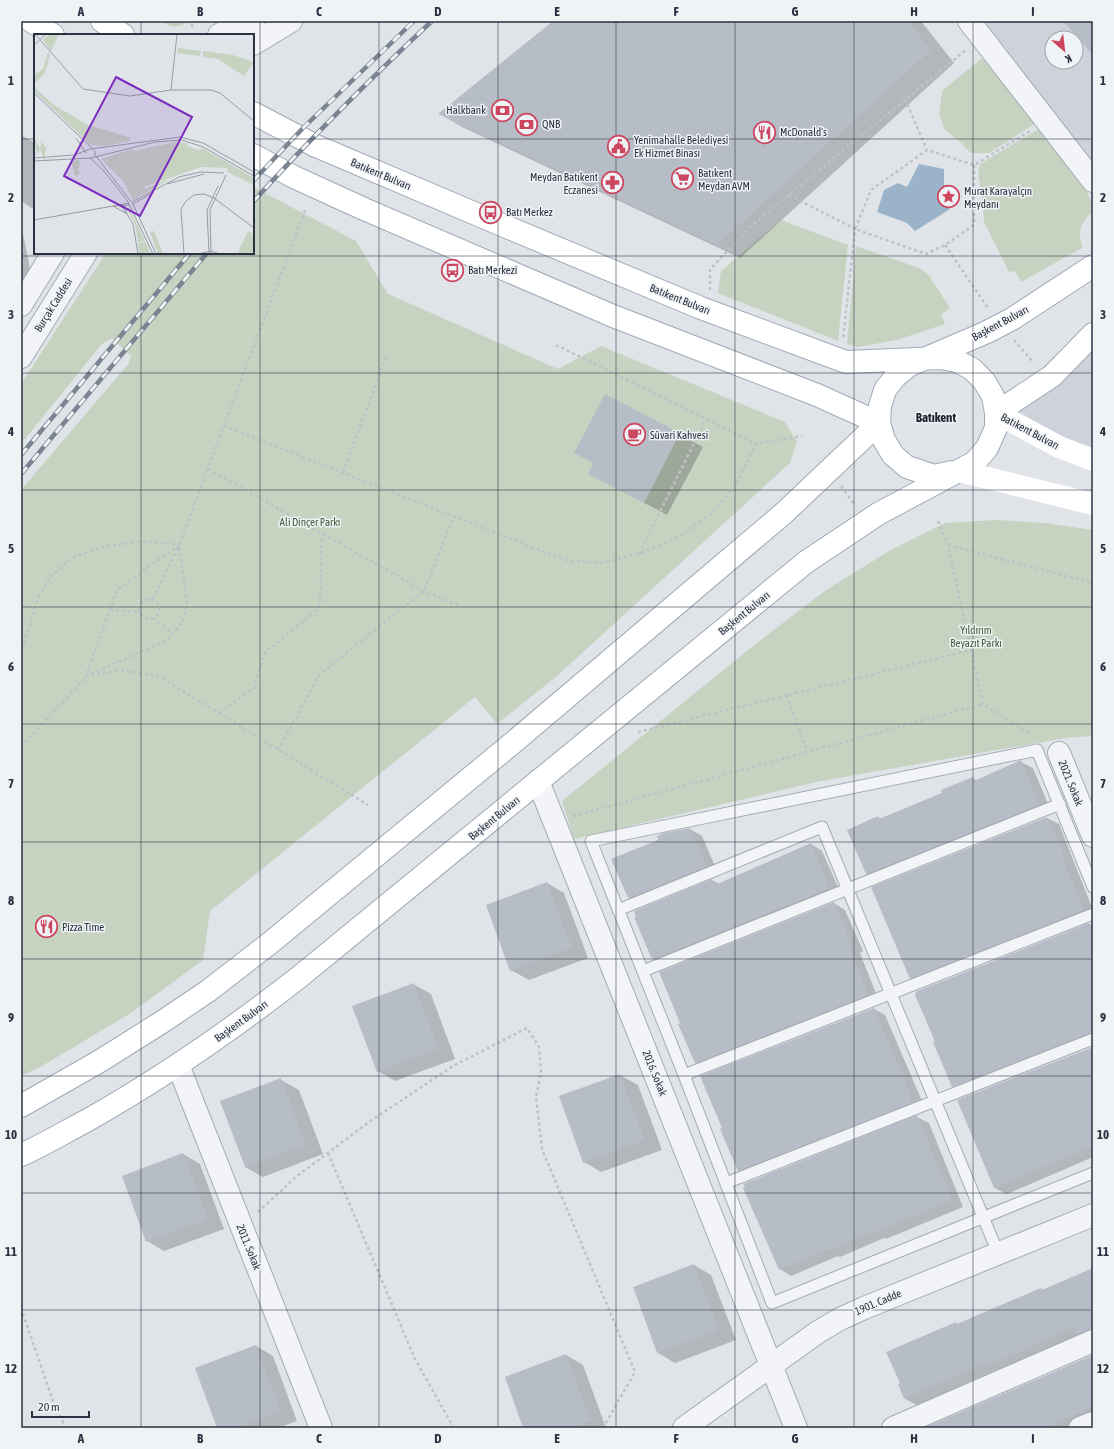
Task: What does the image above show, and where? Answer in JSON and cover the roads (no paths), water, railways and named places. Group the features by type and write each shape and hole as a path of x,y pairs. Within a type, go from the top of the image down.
{"main road":[{"path":"31,21 51,34"},
{"path":"102,21 122,34"},
{"name":"Batıkent Bulvarı","path":"254,114 316,146 510,228 701,308 846,362 923,360 940,358 957,361 972,369 984,381 993,396 996,413 1059,447 1093,460"},
{"path":"254,156 294,177 364,209 613,316 817,395 879,423"},
{"name":"Başkent Bulvarı","path":"923,360 987,332 1012,319 1093,266"},
{"path":"923,360 908,366 895,377 885,390 880,406 879,423 884,440 893,455 907,467 934,476 959,471 975,462 987,448 996,428 996,413 1052,376 1093,334"},
{"path":"21,1106 100,1061 162,1022 208,991 270,943 509,746 778,518 879,423"},
{"path":"959,471 1093,504"},
{"name":"Başkent Bulvarı","path":"21,1154 117,1103 244,1021 806,562 878,514 959,471"}],"street":[{"path":"222,34 242,21 253,34"},
{"path":"259,41 289,22"},
{"path":"975,29 1093,181"},
{"path":"21,305 51,254"},
{"name":"Burçak Caddesi","path":"21,357 85,254"},
{"name":"2021. Sokak","path":"1059,753 1093,836"},
{"name":"2016. Sokak","path":"538,781 796,1428"},
{"name":"2011. Sokak","path":"178,1065 321,1428"},
{"name":"1901. Cadde","path":"684,1428 818,1332 840,1319 1093,1215"},
{"path":"893,1428 1093,1341"},
{"path":"1080,1428 1093,1423"}],"lane":[{"path":"1093,887 1037,750 592,841 772,1303 1093,1173"},
{"path":"643,971 1060,804"},
{"path":"618,910 822,827 998,1253"},
{"path":"684,1075 1093,914"},
{"path":"726,1183 1093,1039"}],"water":[{"path":"919,164 944,169 944,200 950,209 915,231 907,223 877,212 884,190 898,183 907,187"}],"railway":[{"path":"254,180 303,128 414,21"},
{"path":"254,201 296,155 432,21"},
{"path":"21,455 189,254"},
{"path":"21,474 206,254"}],"place":[{"name":"Halkbank","path":"502,110"},
{"name":"QNB","path":"527,124"},
{"name":"McDonald's","path":"765,132"},
{"name":"Yenimahalle Belediyesi Ek Hizmet Binası","path":"619,146"},
{"name":"Batıkent Meydan AVM","path":"683,179"},
{"name":"Meydan Batıkent Eczanesi","path":"613,183"},
{"name":"Murat Karayalçın Meydanı","path":"949,197"},
{"name":"Batı Merkez","path":"491,212"},
{"name":"Batı Merkezi","path":"453,270"},
{"name":"Süvari Kahvesi","path":"635,435"},
{"name":"Pizza Time","path":"46,927"}],"district":[{"name":"Batıkent","path":"936,417"}],"park label":[{"name":"Ali Dinçer Parkı","path":"310,522"},
{"name":"Yıldırım Beyazıt Parkı","path":"976,636"}]}
